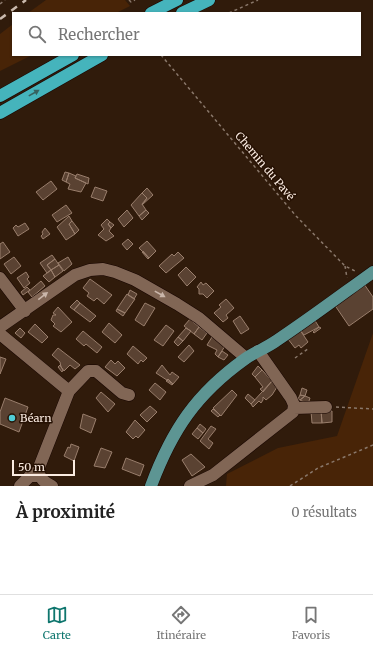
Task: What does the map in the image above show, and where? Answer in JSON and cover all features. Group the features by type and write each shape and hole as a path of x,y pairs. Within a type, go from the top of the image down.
{"highway":[{"path":"154,12 177,0"},
{"path":"184,12 209,0"},
{"path":"0,96 71,56"},
{"path":"0,113 100,56"}],"main road":[{"path":"151,486 170,440 188,412 214,384 246,358 275,342 370,274"}],"street":[{"path":"0,327 75,275 90,270 103,269 135,280 199,318 246,358"},
{"path":"0,278 25,311"},
{"path":"0,334 69,391"},
{"path":"190,486 213,475 291,414 294,408 291,398 258,351"},
{"path":"52,486 43,482 38,470 69,391 88,370 96,371 122,393 129,395"},
{"path":"294,408 326,407"},
{"path":"20,486 30,476 40,476"}],"path":[{"path":"0,4 5,0"},
{"path":"130,1 135,0"},
{"path":"231,12 258,0"},
{"name":"Chemin du Pavé","path":"162,56 296,216 345,266 370,274"},
{"path":"295,358 309,348"},
{"path":"326,407 373,408"},
{"path":"290,486 318,468 373,444"}],"shaded area":[{"path":"46,0 125,0 130,6 118,12 29,12"},
{"path":"12,25 12,56 30,56 0,71 0,34"},
{"path":"373,333 373,486 226,486 227,474 278,448 337,436"}],"building":[{"path":"65,172 69,173 66,182 62,180"},
{"path":"69,173 76,176 75,178 86,183 81,192 68,189 70,184 66,182"},
{"path":"77,174 89,178 88,184 75,178"},
{"path":"51,181 57,189 43,200 36,192"},
{"path":"95,187 107,191 103,201 91,197"},
{"path":"147,188 153,195 142,205 147,198 142,193"},
{"path":"142,193 147,198 142,204 146,210 139,216 131,205"},
{"path":"66,205 72,213 57,222 52,215"},
{"path":"127,210 133,218 124,227 118,219"},
{"path":"146,210 149,213 142,220 139,216"},
{"path":"69,216 72,221 69,224 75,234 66,240 57,227"},
{"path":"107,219 110,222 108,224 111,228 109,231 114,236 106,241 98,235 104,229 101,225"},
{"path":"72,221 79,230 75,234 69,224"},
{"path":"110,222 114,225 111,228 108,224"},
{"path":"25,223 29,229 18,236 13,228 16,225 18,227"},
{"path":"45,228 50,234 43,239 41,236"},
{"path":"128,239 133,244 127,250 122,244"},
{"path":"147,241 156,251 149,258 139,248"},
{"path":"3,242 10,252 0,259 0,244"},
{"path":"143,251 149,258 148,259 142,252"},
{"path":"178,252 184,258 166,273 159,266 172,254 174,256"},
{"path":"52,255 55,259 47,265 51,270 47,273 40,263"},
{"path":"14,257 21,266 11,274 4,264"},
{"path":"68,257 72,264 64,271 58,263"},
{"path":"55,259 59,265 51,270 47,265"},
{"path":"59,265 63,271 55,277 51,270"},
{"path":"186,267 196,277 187,286 178,275"},
{"path":"51,270 55,277 49,282 43,276"},
{"path":"26,272 29,277 27,279 30,283 24,288 17,278"},
{"path":"90,279 112,295 104,304 97,298 94,301 87,296 89,293 83,288"},
{"path":"41,281 45,286 32,297 28,292"},
{"path":"201,282 203,285 206,283 214,291 207,298 203,294 199,294 199,289 197,287"},
{"path":"364,284 373,297 373,309 349,326 334,304"},
{"path":"27,287 30,290 23,295 21,292"},
{"path":"130,290 137,294 134,299 128,295"},
{"path":"127,294 135,299 125,313 117,309"},
{"path":"226,299 234,308 226,315 228,318 223,322 214,313 221,307 219,305"},
{"path":"77,300 80,303 74,310 70,307"},
{"path":"80,303 96,316 90,322 74,310"},
{"path":"145,303 155,308 144,326 135,320"},
{"path":"58,307 72,322 61,332 53,326 55,324 51,320 53,315 56,315 53,313"},
{"path":"117,309 125,313 123,316 116,311"},
{"path":"240,316 249,329 241,334 233,321"},
{"path":"190,319 199,327 194,334 184,326"},
{"path":"314,319 319,327 304,335 300,330"},
{"path":"109,323 122,335 115,343 102,332"},
{"path":"35,324 48,337 42,343 28,332"},
{"path":"166,325 174,331 163,346 154,340"},
{"path":"199,327 207,333 202,340 194,334"},
{"path":"319,327 321,328 314,333 313,332"},
{"path":"20,328 25,333 21,338 15,333"},
{"path":"186,328 191,331 183,341 178,337"},
{"path":"300,330 308,342 301,348 299,345 295,348 288,339"},
{"path":"83,331 102,347 97,353 86,344 84,346 76,339"},
{"path":"178,337 183,341 178,346 174,342"},
{"path":"212,337 225,346 218,357 215,354 217,350 207,345"},
{"path":"189,345 194,351 184,362 178,357"},
{"path":"133,346 147,358 143,362 141,360 138,364 127,354"},
{"path":"58,348 80,365 75,369 70,365 64,371 60,362 52,355"},
{"path":"222,351 228,355 224,360 218,357"},
{"path":"0,357 6,359 0,374"},
{"path":"111,360 115,364 118,361 125,368 117,376 105,367"},
{"path":"60,365 63,370 62,372 58,367"},
{"path":"162,365 170,375 172,372 179,377 173,384 156,373"},
{"path":"258,366 262,370 255,377 252,374"},
{"path":"262,370 272,381 263,392 260,389 263,387 255,377"},
{"path":"168,379 173,384 172,385 166,381"},
{"path":"272,381 277,387 272,395 266,400 263,397 261,403 259,401 253,407 251,404"},
{"path":"155,383 166,392 160,400 149,390"},
{"path":"302,388 307,390 305,396 300,395"},
{"path":"232,390 237,395 221,416 213,408"},
{"path":"101,392 115,404 108,412 96,398"},
{"path":"248,394 255,400 251,404 245,398"},
{"path":"300,395 305,396 300,400 298,399"},
{"path":"305,396 310,398 308,404 300,400"},
{"name":"Béarn","path":"5,398 28,407 19,432 0,424 0,412"},
{"path":"150,406 157,412 147,422 140,415"},
{"path":"213,409 220,415 218,417 211,411"},
{"path":"321,410 332,411 332,422 322,423"},
{"path":"321,410 322,423 312,423 311,411"},
{"path":"83,414 96,419 91,433 80,428"},
{"path":"135,420 145,430 138,438 136,436 133,439 126,432"},
{"path":"200,424 206,429 203,433 197,428"},
{"path":"211,426 216,429 208,439 213,443 209,449 200,441"},
{"path":"197,428 203,433 198,439 192,434"},
{"path":"71,444 79,447 74,461 64,456"},
{"path":"101,448 112,452 105,468 94,466"},
{"path":"191,454 205,467 192,476 182,460"},
{"path":"126,458 144,465 140,476 122,469"}],"railway":[{"path":"0,19 26,0"}],"place":[{"name":"Béarn","path":"12,418"}]}
